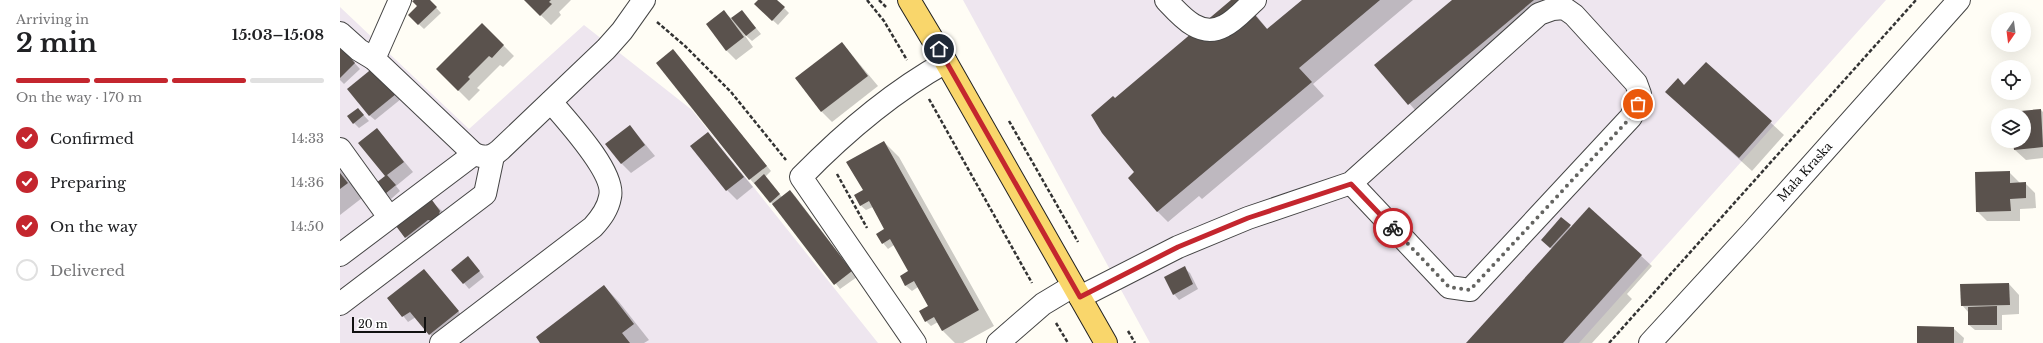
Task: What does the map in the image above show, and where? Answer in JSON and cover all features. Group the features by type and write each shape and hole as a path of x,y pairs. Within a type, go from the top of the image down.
{"main road":[{"path":"909,0 946,62 1106,343"}],"street":[{"path":"374,59 400,0"},
{"path":"1166,0 1192,25 1203,30 1224,26 1255,0"},
{"name":"Mała Kraska","path":"1650,343 1752,232 1959,0"},
{"path":"340,255 390,217 484,155 551,102 606,49 642,4"},
{"path":"998,343 1043,304 1077,292 1248,218 1351,184 1539,14 1553,8 1564,8 1574,16 1636,83 1640,94 1631,117 1470,290 1449,287 1351,184"},
{"path":"340,33 358,50 374,59 484,155 485,194 340,304"},
{"path":"915,343 800,177 843,135 917,78 946,62"},
{"path":"442,343 593,227 605,212 611,196 606,174 593,154 551,102"},
{"path":"340,149 390,217"}],"path":[{"path":"867,0 884,21 1043,304 1068,343"},
{"path":"1609,343 1916,0"},
{"path":"642,4 731,92 800,177"}],"shaded area":[{"path":"963,0 1886,0 1579,343 1150,343"},
{"path":"340,7 469,129 584,25 692,110 878,343 340,343"}],"building":[{"path":"430,0 437,7 418,25 408,15 417,6 412,1"},
{"path":"524,0 551,0 549,2 552,4 540,16"},
{"path":"758,0 777,0 785,7 772,21 754,4"},
{"path":"1231,0 1242,0 1267,29 1302,0 1380,0 1299,68 1312,82 1157,212 1128,178 1134,172 1102,133 1091,115 1113,96 1115,98"},
{"path":"1452,0 1534,0 1408,105 1374,65"},
{"path":"724,10 744,37 726,51 706,24"},
{"path":"742,10 756,28 746,36 731,18"},
{"path":"482,23 504,45 492,58 489,56 468,77 470,79 458,91 436,69"},
{"path":"842,42 868,76 821,112 795,78"},
{"path":"340,46 355,63 340,78"},
{"path":"673,49 767,166 749,180 656,63"},
{"path":"1706,62 1772,121 1739,158 1665,92 1678,78 1684,85"},
{"path":"374,67 396,94 369,116 347,89"},
{"path":"358,108 364,115 353,124 347,116"},
{"path":"2041,109 2043,147 2014,150 2014,148 2031,148 2031,110"},
{"path":"630,125 645,145 621,164 605,144"},
{"path":"377,128 404,162 387,175 396,185 385,194 376,183 385,176 358,143"},
{"path":"708,132 744,177 726,191 690,146"},
{"path":"884,141 979,310 942,331 934,317 925,322 919,311 928,306 914,281 905,286 900,276 908,271 890,239 882,244 876,234 884,229 869,201 860,206 854,195 863,190 846,162"},
{"path":"2010,171 2010,183 2026,182 2026,198 2010,199 2011,211 1976,212 1975,172"},
{"path":"340,173 348,183 340,189"},
{"path":"764,174 780,194 770,203 754,183"},
{"path":"790,190 852,271 834,285 772,204"},
{"path":"425,200 432,200 440,211 438,217 433,221 428,220 405,238 396,226 419,210 420,204"},
{"path":"1589,207 1642,255 1563,343 1466,343"},
{"path":"1561,217 1571,225 1550,248 1541,240"},
{"path":"468,256 480,271 463,284 451,270"},
{"path":"1185,266 1193,284 1173,295 1164,277"},
{"path":"424,269 459,311 429,335 410,312 402,317 387,298"},
{"path":"2009,283 2010,305 1961,306 1960,284"},
{"path":"604,285 634,324 622,333 630,343 540,343 536,337"},
{"path":"1997,306 1997,325 1968,325 1968,307"},
{"path":"1917,326 1954,327 1954,343 1917,343"}],"way so far":[{"path":"1393,228 1449,287 1470,290 1631,117 1638,104"}],"route":[{"path":"939,49 1080,297 1178,247 1248,218 1351,184 1393,228"}]}
